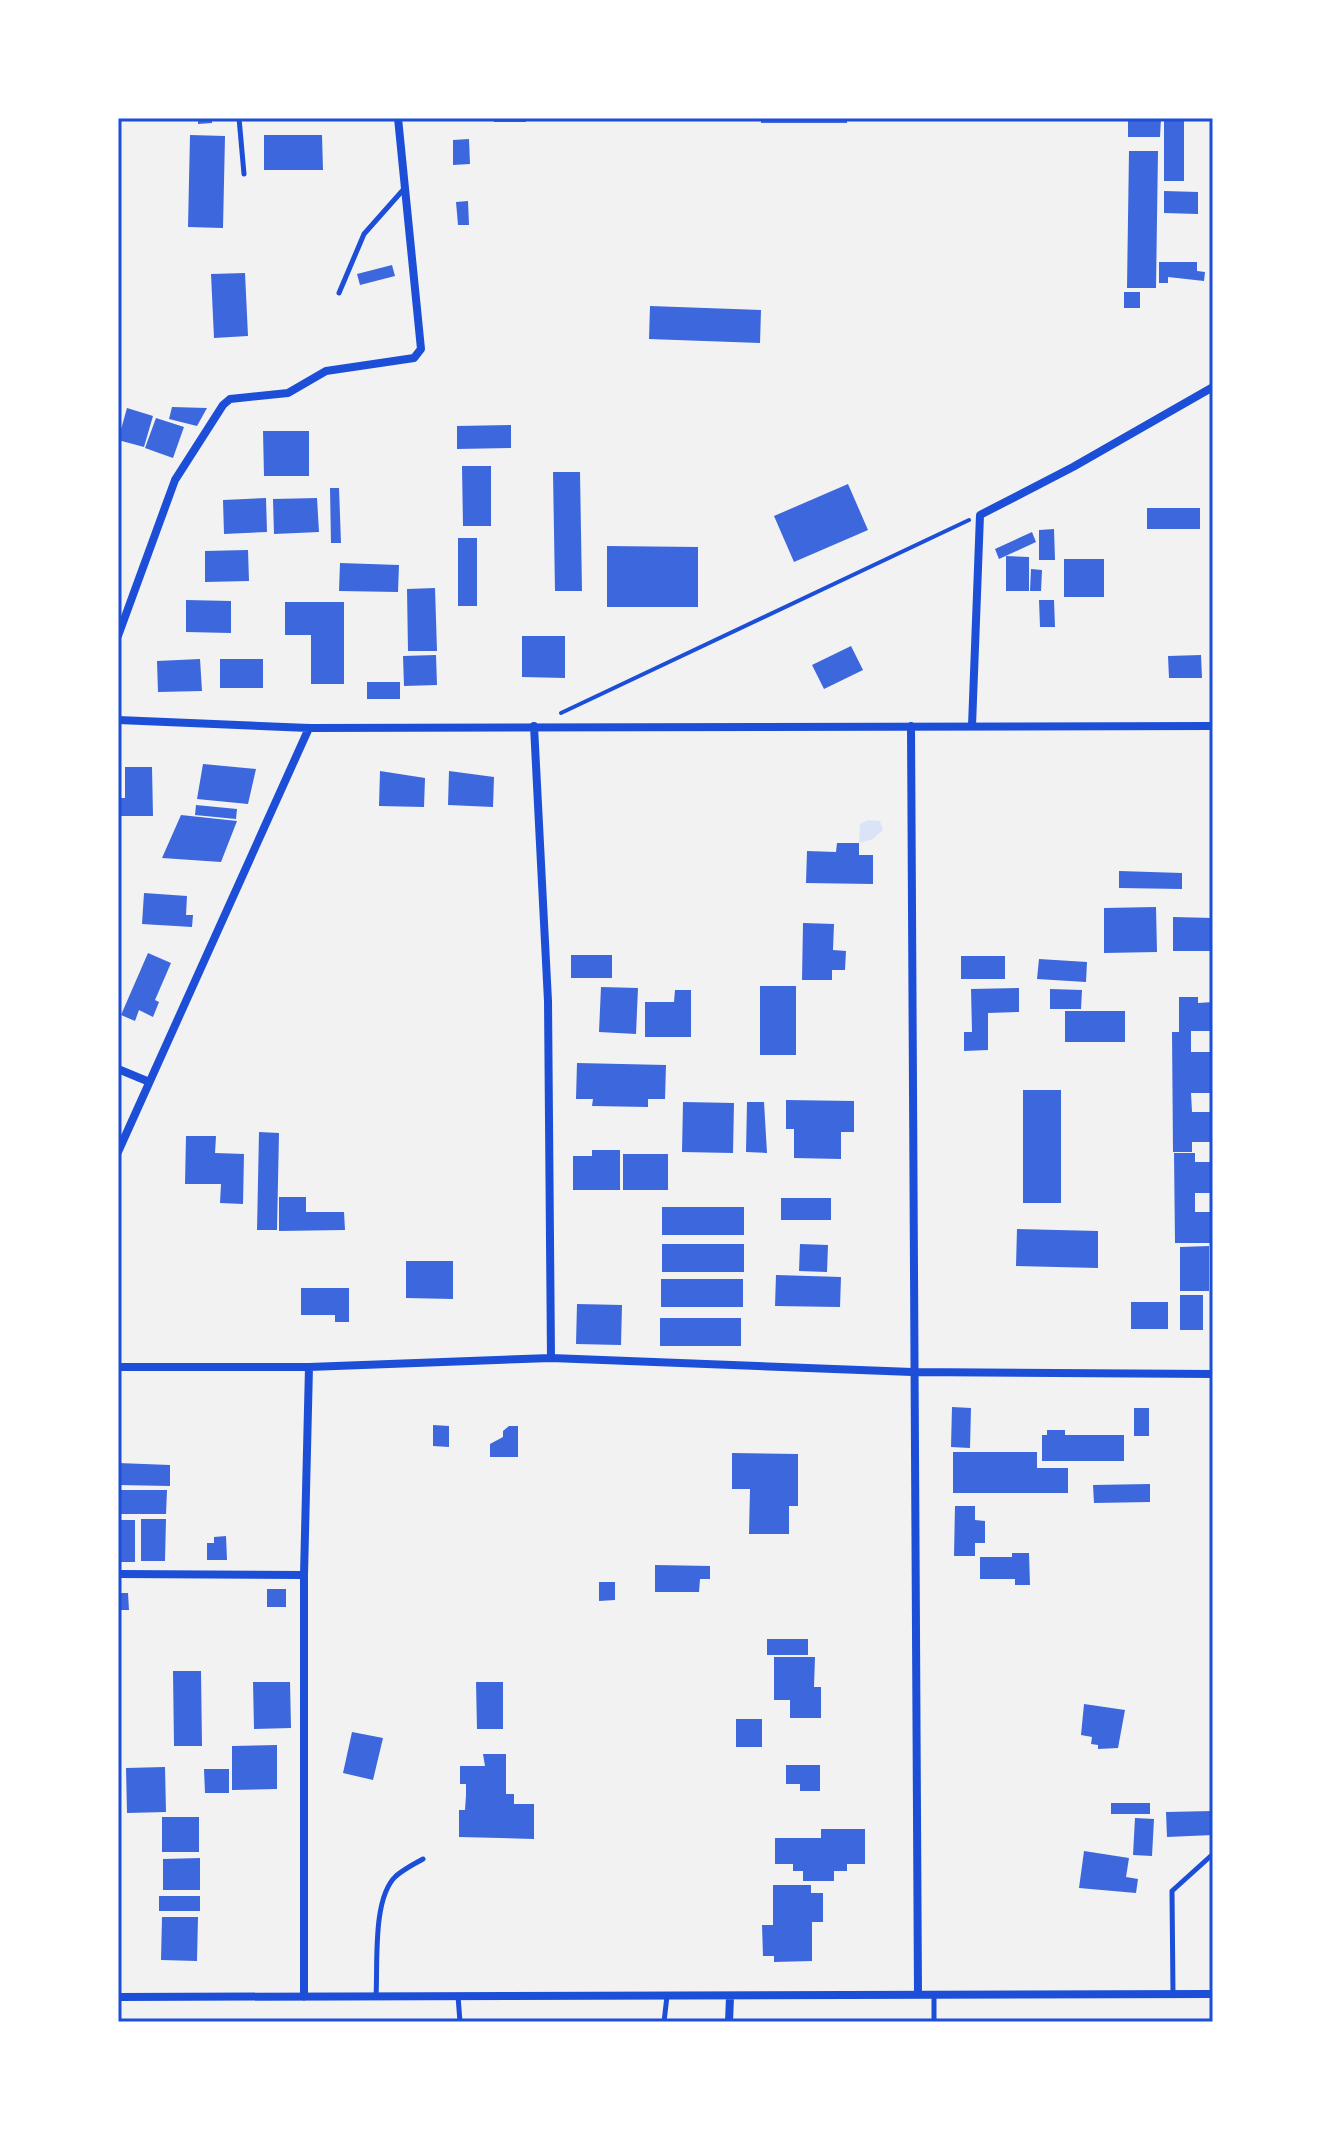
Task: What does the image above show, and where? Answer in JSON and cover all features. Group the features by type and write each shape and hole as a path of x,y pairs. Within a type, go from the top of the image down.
{"street":[{"path":"118,636 175,480 223,405 230,399 288,393 326,371 414,358 421,349 398,118"},
{"path":"972,726 980,515 1073,467 1213,387"},
{"path":"118,720 309,728 1213,726"},
{"path":"534,726 548,1001 551,1358"},
{"path":"911,726 912,1372 918,1995"},
{"path":"118,1152 147,1081 309,728"},
{"path":"118,1069 147,1081"},
{"path":"118,1367 309,1367 551,1358 912,1372 1213,1374"},
{"path":"304,1997 304,1575 309,1367"},
{"path":"118,1574 304,1575"},
{"path":"118,1997 1213,1994"},
{"path":"729,2022 730,1997"}],"lane":[{"path":"239,118 244,174"},
{"path":"339,293 364,234 403,190"},
{"path":"1173,1994 1172,1891 1213,1854"},
{"path":"376,1996 380,1911 386,1890 395,1876 423,1859"},
{"path":"664,2022 668,1995"},
{"path":"934,1995 934,2022"},
{"path":"458,1996 460,2022"}],"path":[{"path":"534,726 980,515"}],"shaded area":[{"path":"868,820 880,821 883,830 873,839 859,843 860,824"}],"building":[{"path":"198,118 212,118 212,123 198,124"},
{"path":"494,118 526,118 526,122 494,122"},
{"path":"761,118 847,118 847,123 761,123"},
{"path":"1128,118 1161,118 1160,137 1128,137"},
{"path":"1164,118 1184,118 1184,181 1164,181"},
{"path":"190,135 225,136 223,228 188,227"},
{"path":"264,135 322,135 323,170 264,170"},
{"path":"469,139 470,164 453,165 453,140"},
{"path":"1129,151 1158,151 1156,288 1127,288"},
{"path":"1164,191 1198,192 1198,214 1164,213"},
{"path":"468,201 469,225 458,225 456,202"},
{"path":"1159,262 1197,262 1197,271 1205,272 1204,281 1168,277 1168,283 1159,283"},
{"path":"392,265 395,276 360,285 357,274"},
{"path":"245,273 248,336 214,338 211,274"},
{"path":"1124,292 1140,292 1140,308 1124,308"},
{"path":"650,306 761,310 760,343 649,339"},
{"path":"172,407 207,408 197,426 169,419"},
{"path":"127,408 153,416 144,447 118,440"},
{"path":"156,418 184,427 173,458 145,448"},
{"path":"511,425 511,448 457,449 457,426"},
{"path":"263,431 309,431 309,476 264,476"},
{"path":"462,466 491,466 491,526 463,526"},
{"path":"553,472 580,472 582,591 555,591"},
{"path":"848,484 868,530 794,562 774,516"},
{"path":"330,488 339,488 341,543 331,543"},
{"path":"266,498 267,532 224,534 223,500"},
{"path":"317,498 319,532 274,534 273,499"},
{"path":"1147,508 1200,508 1200,529 1147,529"},
{"path":"1054,529 1055,560 1039,560 1039,530"},
{"path":"1032,532 1036,542 999,559 995,549"},
{"path":"458,538 477,538 477,606 458,606"},
{"path":"607,546 698,547 698,607 607,607"},
{"path":"248,550 249,581 205,582 205,551"},
{"path":"1006,556 1029,557 1029,591 1006,591"},
{"path":"1064,559 1104,559 1104,597 1064,597"},
{"path":"340,563 399,565 398,592 339,591"},
{"path":"1031,569 1042,570 1041,591 1030,591"},
{"path":"435,588 437,651 408,651 407,589"},
{"path":"186,600 231,601 231,633 186,632"},
{"path":"1039,600 1054,600 1055,627 1040,627"},
{"path":"285,602 344,602 344,684 311,684 311,635 285,635"},
{"path":"522,636 565,636 565,678 522,677"},
{"path":"851,646 863,670 824,689 812,665"},
{"path":"436,655 437,685 404,686 403,656"},
{"path":"1201,655 1202,678 1169,678 1168,656"},
{"path":"200,659 202,691 158,692 157,661"},
{"path":"220,659 263,659 263,688 220,688"},
{"path":"367,682 400,682 400,699 367,699"},
{"path":"203,764 256,769 248,804 197,799"},
{"path":"125,767 152,767 153,816 118,816 118,798 125,798"},
{"path":"380,771 425,778 424,807 379,806"},
{"path":"449,771 494,777 493,807 448,805"},
{"path":"196,805 237,809 236,819 195,815"},
{"path":"181,815 237,821 221,862 162,858"},
{"path":"837,843 859,843 859,855 873,855 873,884 806,883 807,851 836,852"},
{"path":"1119,871 1182,873 1182,889 1119,888"},
{"path":"144,893 187,896 186,915 193,915 192,927 142,924"},
{"path":"1156,907 1157,952 1104,953 1104,908"},
{"path":"1173,917 1213,918 1213,951 1173,951"},
{"path":"803,923 834,924 833,950 846,951 845,970 832,970 832,980 802,980"},
{"path":"148,953 171,963 155,1000 159,1002 153,1017 139,1010 135,1021 121,1015"},
{"path":"571,955 612,955 612,978 571,978"},
{"path":"961,956 1005,956 1005,979 961,979"},
{"path":"1039,959 1087,962 1086,982 1037,979"},
{"path":"760,986 796,986 796,1055 760,1055"},
{"path":"601,987 638,988 636,1034 599,1032"},
{"path":"1019,988 1019,1012 988,1013 988,1050 964,1051 964,1032 972,1032 971,989"},
{"path":"1050,989 1082,990 1081,1009 1050,1009"},
{"path":"675,990 691,990 691,1037 645,1037 645,1002 674,1002"},
{"path":"1179,997 1198,997 1198,1003 1213,1002 1213,1031 1191,1031 1191,1052 1213,1052 1213,1093 1191,1093 1192,1112 1213,1112 1213,1142 1192,1142 1192,1152 1173,1152 1172,1032 1179,1032"},
{"path":"1065,1011 1125,1011 1125,1042 1065,1042"},
{"path":"577,1063 666,1065 665,1099 648,1099 648,1107 592,1106 593,1099 576,1099"},
{"path":"1023,1090 1061,1090 1061,1203 1023,1203"},
{"path":"786,1100 854,1101 854,1132 841,1132 841,1159 794,1158 794,1129 786,1129"},
{"path":"683,1102 734,1103 733,1153 682,1152"},
{"path":"747,1102 764,1102 767,1153 746,1152"},
{"path":"259,1132 279,1133 277,1230 257,1230"},
{"path":"186,1136 216,1136 215,1153 244,1154 243,1204 220,1203 221,1184 185,1184"},
{"path":"592,1150 620,1150 620,1190 573,1190 573,1156 592,1156"},
{"path":"1174,1153 1195,1153 1195,1162 1213,1162 1213,1193 1195,1193 1195,1212 1213,1212 1213,1243 1175,1243"},
{"path":"623,1154 668,1154 668,1190 623,1190"},
{"path":"279,1197 306,1197 306,1212 344,1212 345,1230 279,1231"},
{"path":"781,1198 831,1198 831,1220 781,1220"},
{"path":"662,1207 744,1207 744,1235 662,1235"},
{"path":"1017,1229 1098,1231 1098,1268 1016,1266"},
{"path":"662,1244 744,1244 744,1272 662,1272"},
{"path":"800,1244 828,1245 827,1272 799,1271"},
{"path":"1209,1246 1209,1291 1180,1291 1180,1247"},
{"path":"406,1261 453,1261 453,1299 406,1298"},
{"path":"776,1275 841,1277 840,1307 775,1306"},
{"path":"661,1279 743,1279 743,1307 661,1307"},
{"path":"301,1288 349,1288 349,1322 335,1322 335,1315 301,1315"},
{"path":"1180,1295 1203,1295 1203,1330 1180,1330"},
{"path":"1131,1302 1168,1302 1168,1329 1131,1329"},
{"path":"577,1304 622,1305 621,1345 576,1344"},
{"path":"660,1318 741,1318 741,1346 660,1346"},
{"path":"952,1407 971,1408 970,1448 951,1447"},
{"path":"1134,1408 1149,1408 1149,1436 1134,1436"},
{"path":"433,1425 449,1426 449,1447 433,1446"},
{"path":"509,1426 518,1426 518,1457 490,1457 490,1444 503,1437 503,1431"},
{"path":"1047,1430 1065,1430 1065,1435 1124,1435 1124,1461 1042,1461 1042,1435 1047,1435"},
{"path":"953,1452 1037,1452 1037,1468 1068,1468 1068,1493 953,1493"},
{"path":"732,1453 798,1454 798,1506 789,1506 789,1534 749,1534 750,1489 732,1489"},
{"path":"118,1463 170,1465 170,1486 118,1485"},
{"path":"1150,1484 1150,1502 1094,1503 1093,1485"},
{"path":"118,1490 167,1490 166,1514 118,1514"},
{"path":"955,1506 975,1506 975,1520 985,1521 985,1543 975,1543 975,1556 954,1556"},
{"path":"141,1519 166,1519 165,1561 141,1561"},
{"path":"118,1520 135,1520 135,1562 118,1562"},
{"path":"226,1536 227,1560 207,1560 207,1543 214,1543 214,1537"},
{"path":"1012,1553 1029,1553 1030,1585 1015,1585 1015,1579 980,1579 980,1557 1012,1557"},
{"path":"655,1565 710,1566 710,1579 700,1579 699,1592 655,1592"},
{"path":"599,1582 615,1582 615,1600 599,1601"},
{"path":"267,1589 286,1589 286,1607 267,1607"},
{"path":"118,1593 128,1593 129,1610 118,1610"},
{"path":"767,1639 808,1639 808,1655 767,1655"},
{"path":"774,1657 815,1657 814,1687 821,1687 821,1718 790,1718 790,1700 774,1700"},
{"path":"173,1671 201,1671 202,1746 174,1746"},
{"path":"253,1682 290,1682 291,1728 254,1729"},
{"path":"476,1682 503,1682 503,1729 477,1729"},
{"path":"1084,1704 1125,1710 1118,1748 1098,1749 1098,1745 1091,1744 1092,1737 1081,1735"},
{"path":"736,1719 762,1719 762,1747 736,1747"},
{"path":"352,1732 383,1738 373,1780 343,1773"},
{"path":"277,1745 277,1789 232,1790 232,1746"},
{"path":"483,1754 506,1754 506,1794 514,1794 514,1804 534,1804 534,1839 459,1837 459,1810 465,1810 466,1795 466,1784 460,1784 460,1766 485,1766"},
{"path":"786,1765 820,1765 820,1791 800,1791 800,1784 786,1784"},
{"path":"165,1767 166,1812 127,1813 126,1768"},
{"path":"204,1769 229,1769 229,1793 205,1793"},
{"path":"1111,1803 1150,1803 1150,1814 1111,1814"},
{"path":"1213,1811 1213,1835 1167,1837 1166,1812"},
{"path":"162,1817 199,1817 199,1852 162,1852"},
{"path":"1135,1818 1154,1819 1152,1856 1133,1855"},
{"path":"821,1829 865,1829 865,1864 847,1864 847,1871 834,1871 834,1881 803,1881 803,1871 793,1871 793,1864 775,1864 775,1838 821,1838"},
{"path":"1084,1851 1129,1858 1126,1877 1138,1879 1136,1893 1079,1888"},
{"path":"200,1858 200,1890 163,1890 163,1859"},
{"path":"773,1885 811,1885 811,1893 823,1893 823,1922 812,1922 812,1961 774,1962 774,1956 763,1956 762,1925 773,1925"},
{"path":"159,1896 200,1896 200,1911 159,1911"},
{"path":"162,1917 198,1917 197,1961 161,1960"}]}
